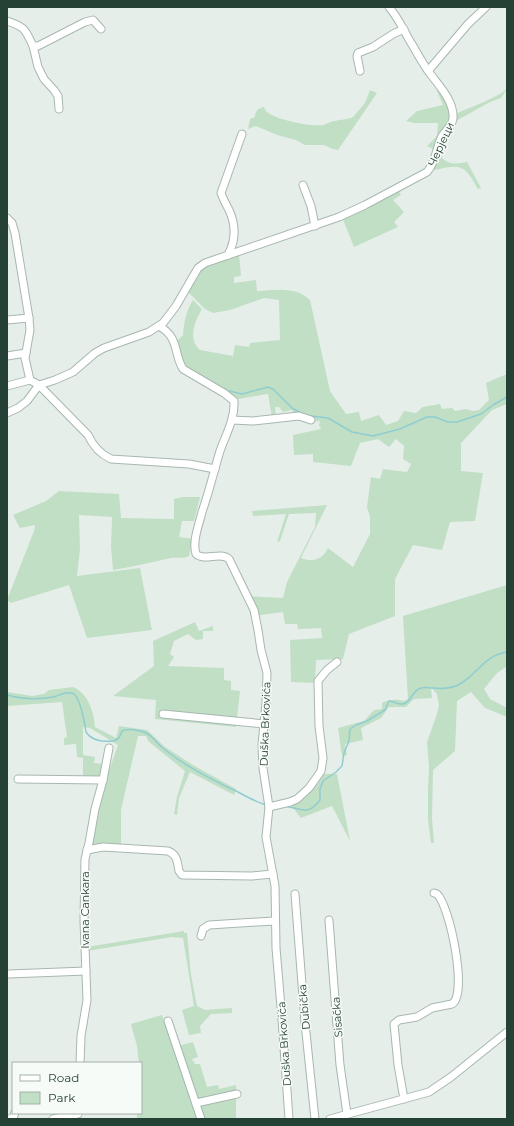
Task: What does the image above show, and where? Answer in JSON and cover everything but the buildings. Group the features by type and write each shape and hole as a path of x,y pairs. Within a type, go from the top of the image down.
{"street":[{"name":"Черјеци","path":"159,326 176,306 198,268 211,260 315,226 365,206 422,176 429,170 441,139 451,124 453,117 446,96 412,46 397,16 389,7"},
{"path":"428,71 468,24 486,7"},
{"path":"33,46 38,46 84,22 93,20 101,29"},
{"path":"7,21 20,26 27,32 33,46 38,67 44,79 58,96 59,109"},
{"path":"360,71 357,56 358,53 373,47 404,29"},
{"path":"228,255 234,241 234,229 230,212 221,192 242,134"},
{"path":"303,185 315,226"},
{"path":"7,218 12,223 16,233 18,256 29,318 30,330 26,353 26,367 30,380"},
{"path":"7,320 29,318"},
{"path":"7,413 18,408 27,401 39,385 73,372 104,348 145,333 159,326"},
{"name":"Duška Brkovića","path":"159,326 168,332 175,344 180,365 183,369 224,393 234,401 232,420 215,469 196,533 195,552 197,556 201,558 227,557 231,563 254,610 261,650 267,673 265,724 262,745 263,768 273,804 266,838 275,886 274,921 289,1119"},
{"path":"7,356 26,353"},
{"path":"7,386 30,380 39,385 88,435 92,445 111,459 189,464 215,469"},
{"path":"232,420 253,421 299,416 311,420"},
{"path":"273,804 290,802 297,799 309,788 321,771 323,758 319,726 318,681 327,670 337,662"},
{"path":"163,714 265,724"},
{"name":"Ivana Cankara","path":"80,1062 81,1036 87,1000 85,859 109,748"},
{"path":"18,779 103,780"},
{"path":"87,850 103,847 168,852 176,856 178,871 183,875 252,876 273,874"},
{"path":"404,1099 398,1065 394,1024 399,1020 417,1017 432,1008 452,1004 455,1002 458,995 456,955 447,910 442,899 434,893"},
{"name":"Dubička","path":"295,894 305,1022 315,1119"},
{"name":"Sisačka","path":"329,920 340,1065 347,1114"},
{"path":"201,936 203,929 209,925 274,921"},
{"path":"9,974 86,970"},
{"path":"168,1021 201,1119"},
{"path":"330,1119 429,1092 439,1086 507,1032"},
{"path":"196,1103 237,1094"},
{"path":"53,1119 74,1114"}],"green space":[{"path":"439,89 448,107 449,120 435,150 427,146 437,136 438,123 414,123 406,121 417,111 443,105 437,91"},
{"path":"507,89 501,98 490,102 454,122 455,114 502,93"},
{"path":"370,90 377,93 338,150 324,145 305,145 296,140 277,135 256,126 248,129 250,119 255,117 256,111 264,107 266,112 278,118 311,125 323,125 332,121 351,118 365,103"},
{"path":"445,136 442,158 448,162 454,163 467,162 481,188 478,189 470,175 462,168 451,167 435,170 433,169"},
{"path":"398,190 401,195 393,200 404,212 394,222 398,227 354,247 342,217"},
{"path":"239,254 241,276 234,277 234,283 256,280 257,291 292,291 310,300 330,391 346,414 359,412 361,421 379,415 386,425 398,421 404,411 416,413 423,407 440,404 442,409 452,408 455,411 466,409 473,411 479,410 489,400 486,383 507,374 507,404 492,410 461,443 461,471 483,473 475,521 450,522 442,550 413,545 395,579 395,616 349,634 343,659 316,660 315,683 291,682 290,640 322,638 321,628 298,629 297,624 285,624 283,612 254,616 244,596 283,598 287,582 315,527 316,513 289,514 280,541 277,542 286,514 253,516 252,511 327,505 301,558 310,560 317,559 326,552 328,548 353,567 370,534 370,517 367,507 371,477 380,479 383,469 407,472 411,464 403,459 404,446 396,439 389,447 378,439 360,443 351,466 313,462 313,454 294,455 293,435 321,429 319,425 320,421 304,420 294,414 292,410 283,412 279,407 275,407 276,417 272,417 268,394 232,400 186,374 174,344 183,335 186,317 193,300 202,309 195,324 193,335 196,346 200,350 233,356 235,345 249,347 250,343 280,340 279,300 264,298 230,310 213,313 205,309 187,291 196,275 204,267"},
{"path":"59,491 119,494 121,518 174,519 174,499 183,497 200,497 194,521 182,521 179,537 193,539 189,556 183,558 171,558 113,570 111,547 112,517 79,515 80,549 77,576 140,568 152,630 87,638 69,585 11,603 7,600 35,525 20,528 13,515 46,501"},
{"path":"507,585 507,666 496,674 484,689 490,699 507,708 507,717 485,708 471,692 457,701 455,751 433,770 432,819 434,843 431,843 428,819 429,767 427,742 439,705 437,694 431,687 432,698 414,699 406,707 389,707 381,718 361,728 363,740 345,744 347,755 342,756 338,728 364,721 374,710 382,709 382,703 393,700 404,701 408,699 403,616"},
{"path":"195,622 199,631 213,626 213,631 203,631 203,639 196,640 188,634 174,641 170,654 174,657 168,666 224,668 224,680 231,681 231,690 240,691 236,727 155,719 156,700 113,696 154,666 153,641"},
{"path":"73,687 86,698 92,709 95,727 116,738 119,726 147,730 165,747 193,765 236,789 234,795 190,772 179,798 177,815 174,814 177,797 185,771 148,741 146,736 138,736 121,810 121,848 89,848 103,788 118,745 90,728 83,727 83,755 95,757 94,763 103,764 102,778 83,781 83,758 77,757 76,744 64,745 64,738 67,737 62,702 7,706 7,692 32,696 44,694 49,690"},
{"path":"323,774 337,774 350,841 332,806 301,818 290,804 300,800 310,793 318,784"},
{"path":"184,931 184,933 187,933 191,975 197,1006 205,1010 232,1008 232,1013 211,1014 200,1026 201,1033 189,1035 182,1010 194,1006 183,938 172,937 87,951 87,947"},
{"path":"162,1015 174,1047 193,1042 198,1057 192,1059 195,1064 200,1064 207,1087 218,1085 219,1089 236,1085 236,1119 137,1119 137,1114 142,1114 142,1062 139,1062 137,1046 131,1024"}],"waterway":[{"path":"225,390 242,394 268,387 273,389 292,408 303,414"},
{"path":"311,416 328,418 352,432 373,436 400,429 427,417 435,417 448,422 457,422 481,414 507,397"},
{"path":"285,806 300,810 308,810 316,805 320,800 320,789 323,781 342,766 344,753 349,741 350,729 385,710 389,701 403,704 406,703 418,689 450,688 457,686 492,657 507,652"},
{"path":"7,695 36,699 53,697 66,693 74,694 80,706 86,732 95,740 114,741 119,738 122,731 125,730 143,732 151,736 172,756 190,767 209,778 266,805"}]}
